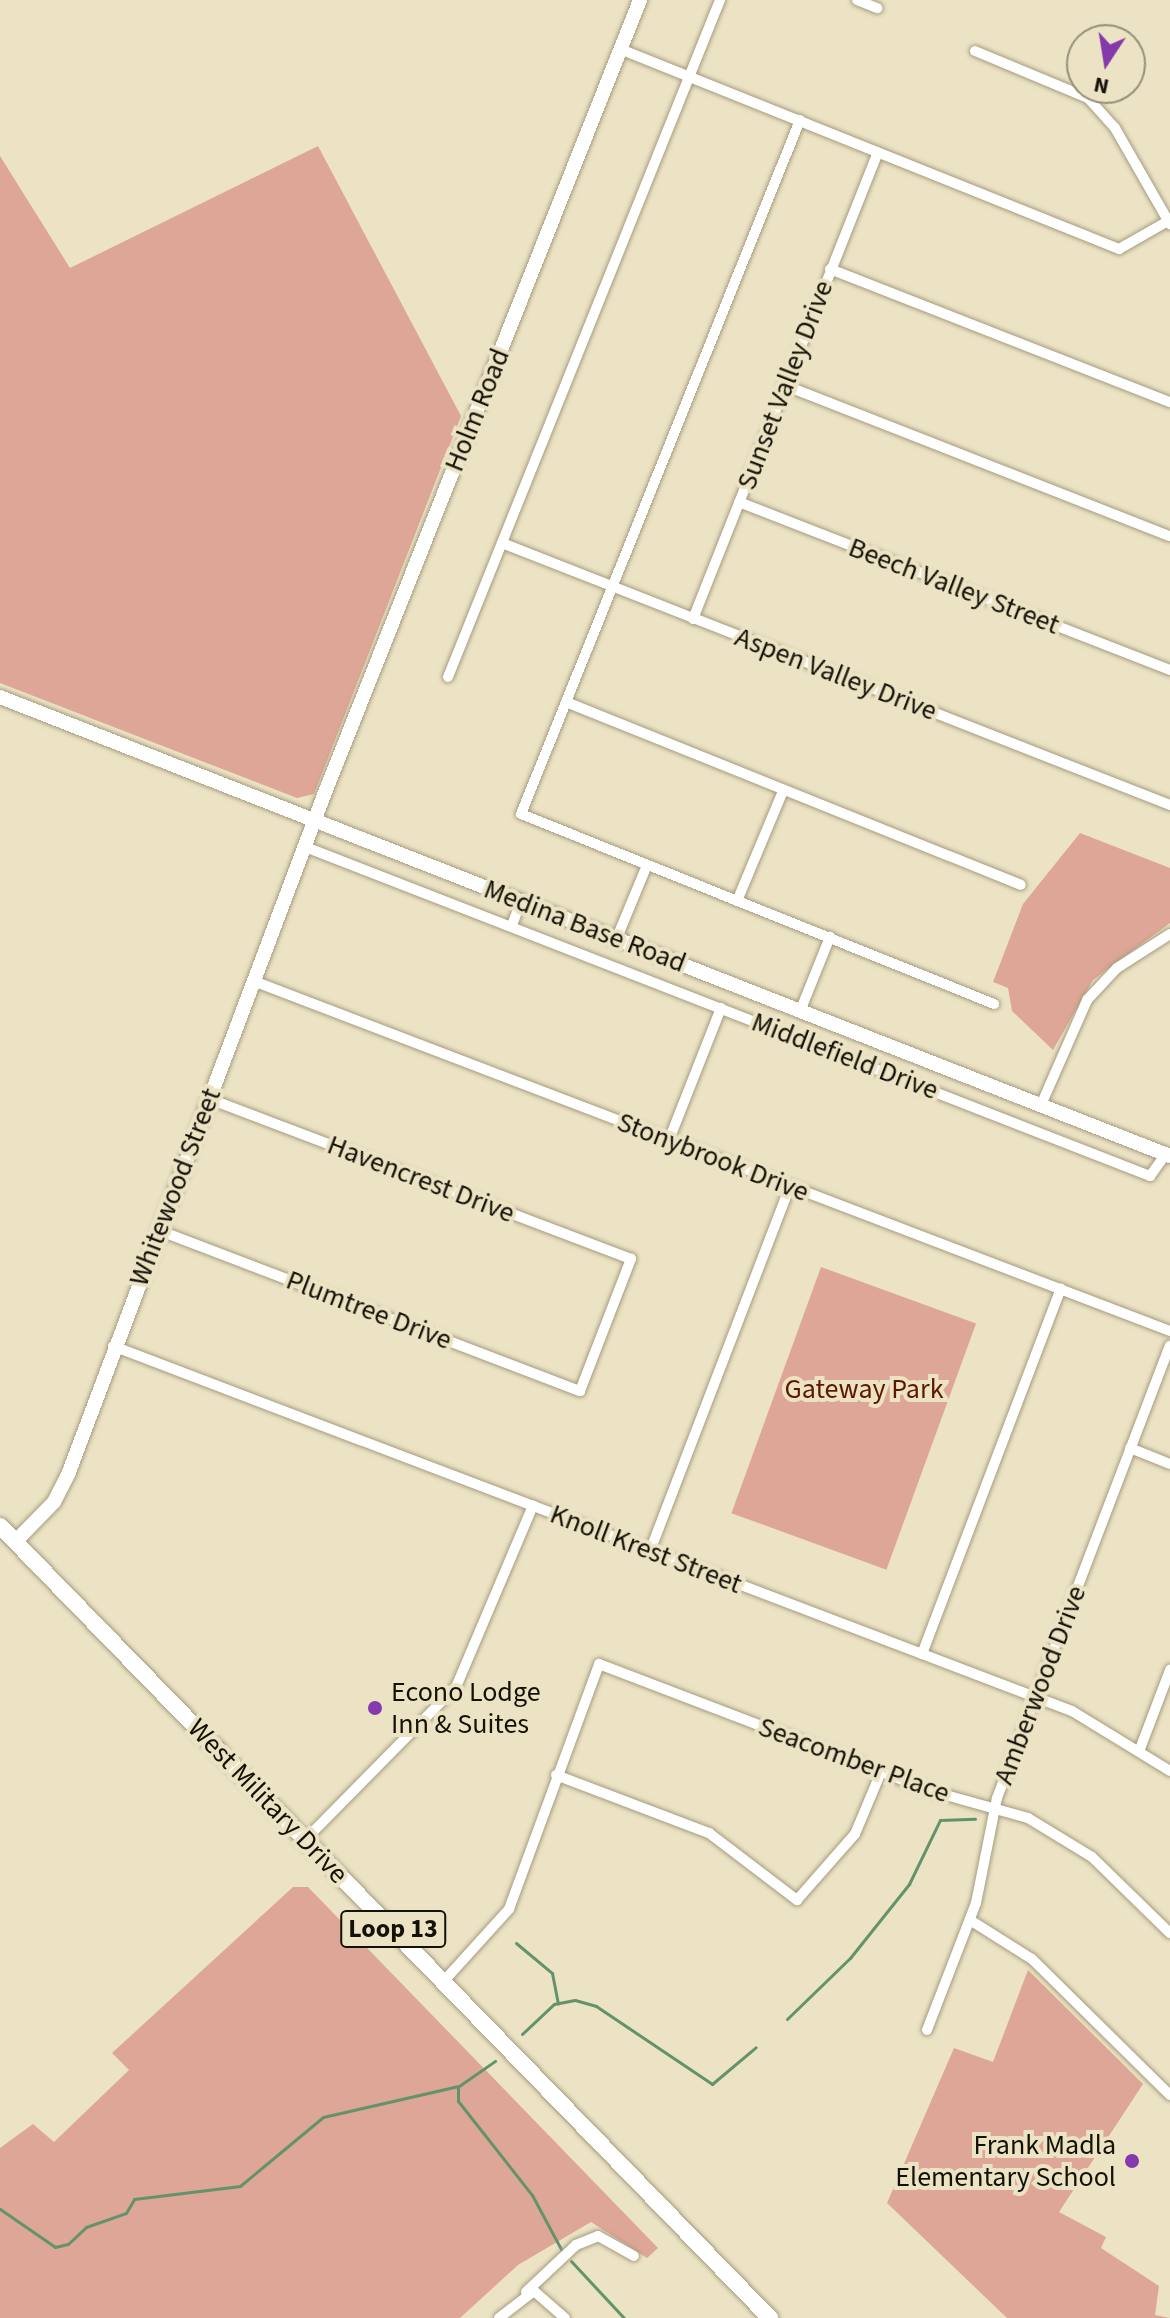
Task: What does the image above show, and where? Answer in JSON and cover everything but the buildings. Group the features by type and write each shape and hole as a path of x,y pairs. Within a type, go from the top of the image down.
{"main road":[{"name":"West Military Drive","path":"0,1526 770,2318"}],"street":[{"name":"Holm Road","path":"318,822 640,0"},
{"path":"448,677 720,0"},
{"path":"857,0 877,8"},
{"path":"620,49 1119,249 1169,223 1115,128 1088,98 975,51"},
{"path":"800,120 521,814 994,1004"},
{"name":"Sunset Valley Drive","path":"693,619 878,152"},
{"path":"830,269 1170,402"},
{"path":"784,385 1170,536"},
{"name":"Beech Valley Street","path":"739,502 1170,670"},
{"name":"Aspen Valley Drive","path":"502,543 1170,805"},
{"name":"Medina Base Road","path":"0,697 1168,1155"},
{"path":"566,702 1021,885"},
{"path":"737,901 783,791"},
{"name":"Whitewood Street","path":"15,1542 64,1484 113,1346 318,822"},
{"name":"Middlefield Drive","path":"308,848 1150,1176 1168,1155"},
{"path":"616,940 647,865"},
{"path":"512,925 521,901"},
{"path":"1041,1105 1087,1000 1117,968 1170,934"},
{"path":"801,1009 830,937"},
{"name":"Stonybrook Drive","path":"256,982 1170,1331"},
{"path":"669,1140 721,1008"},
{"name":"Havencrest Drive","path":"210,1099 631,1259 580,1391"},
{"path":"650,1551 790,1186"},
{"name":"Plumtree Drive","path":"158,1230 580,1391"},
{"path":"922,1654 1061,1289"},
{"name":"Knoll Krest Street","path":"113,1346 1035,1697 1140,1749 1170,1771"},
{"name":"Amberwood Drive","path":"927,2030 970,1920 995,1806 1170,1346"},
{"path":"1130,1448 1170,1464"},
{"path":"305,1840 456,1687 533,1506"},
{"name":"Seacomber Place","path":"556,1775 599,1664 881,1772 995,1806 1083,1851 1170,1933"},
{"path":"1140,1749 1170,1670"},
{"path":"444,1981 509,1909 556,1775 709,1833 797,1900 855,1834 881,1772"},
{"path":"970,1920 1023,1952 1170,2095"},
{"path":"499,2318 576,2245 598,2236 634,2256"},
{"path":"526,2292 541,2293 565,2318"}],"green space":[{"path":"318,146 461,416 314,794 297,798 0,683 0,156 70,268"},
{"path":"1080,833 1170,868 1170,923 1093,980 1053,1050 1012,1011 1008,988 993,982 1023,904"},
{"name":"Gateway Park","path":"821,1267 976,1323 886,1570 731,1513"},
{"path":"293,1887 308,1887 658,2248 647,2258 591,2222 518,2265 460,2318 0,2318 0,2148 33,2124 54,2142 129,2070 112,2053"},
{"path":"1028,1970 1143,2084 1059,2212 1106,2237 1101,2248 1159,2286 1155,2315 1170,2318 1007,2318 887,2203 954,2048 993,2062"}],"waterway":[{"path":"787,2019 850,1958 909,1884 940,1820 975,1819"},
{"path":"516,1943 552,1973 558,2003"},
{"path":"522,2034 554,2004 575,2000 596,2006 712,2084 756,2047"},
{"path":"459,2086 495,2061"},
{"path":"0,2209 55,2247 68,2244 86,2227 126,2213 134,2199 240,2186 323,2117 458,2086 458,2101 532,2195 562,2251"},
{"path":"571,2261 624,2318"}],"place":[{"name":"Econo Lodge Inn & Suites","path":"375,1708"},
{"name":"Frank Madla Elementary School","path":"1132,2161"}]}
